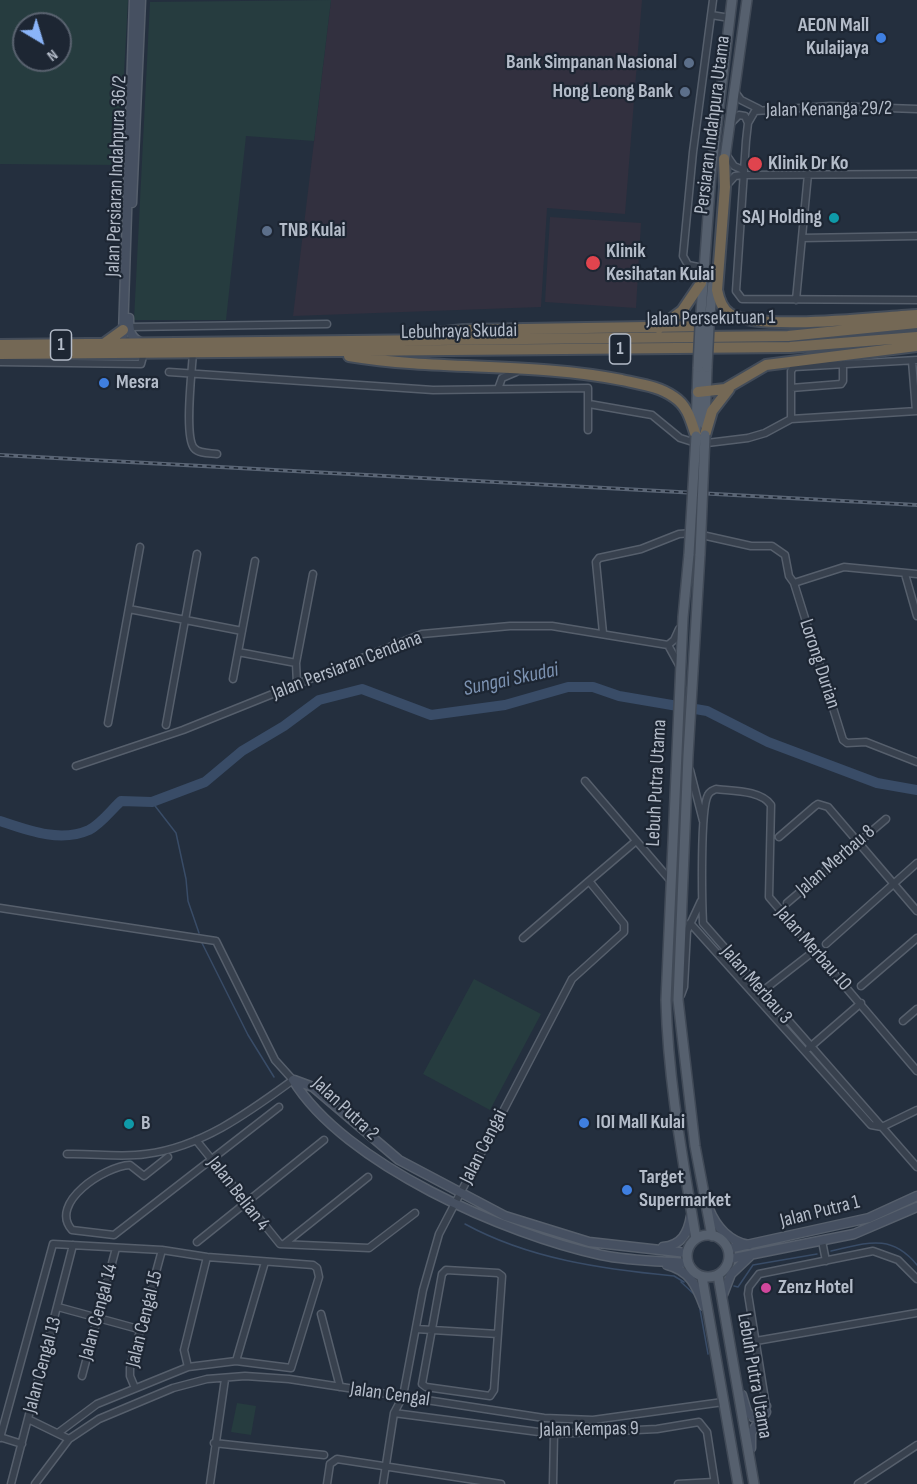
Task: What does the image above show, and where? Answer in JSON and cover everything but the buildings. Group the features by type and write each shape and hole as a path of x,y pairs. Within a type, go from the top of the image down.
{"highway":[{"path":"724,156 725,187 717,291 718,299 728,313 746,319 791,322 917,315"},
{"path":"658,328 682,311 701,283"},
{"name":"Jalan Persekutuan 1","path":"361,342 788,336 917,323"},
{"path":"361,342 463,330 705,326"},
{"path":"102,344 114,339 126,328"},
{"name":"Lebuhraya Skudai","path":"0,345 123,344 158,353 790,347 917,337"},
{"name":"Lebuhraya Skudai","path":"0,354 361,342"},
{"path":"702,392 725,389 766,365 819,362 917,346"},
{"path":"322,351 385,362 510,367 597,375 664,391 684,405 700,435"},
{"path":"700,435 722,395 738,381"}],"main road":[{"name":"Persiaran Indahpura Utama","path":"705,326 701,283 711,174 732,0"},
{"name":"Persiaran Indahpura Utama","path":"705,326 724,156 747,0"},
{"name":"Lebuh Putra Utama","path":"696,1239 677,1125 667,1039 666,1000 682,617 700,435 705,326"},
{"name":"Lebuh Putra Utama","path":"700,435 700,554 688,759 678,1000 694,1142 712,1236"},
{"path":"712,1236 722,1240 728,1254 724,1270 718,1275 702,1277 693,1272 688,1263 687,1253 696,1239 712,1236"},
{"name":"Lebuh Putra Utama","path":"718,1275 754,1484"},
{"name":"Lebuh Putra Utama","path":"702,1277 738,1484"}],"street":[{"name":"Jalan Persiaran Indahpura 36/2","path":"126,328 134,0"},
{"name":"Jalan Persiaran Indahpura 36/2","path":"123,344 126,328 141,0"},
{"path":"703,268 688,265 683,256 693,152 713,0"},
{"path":"711,15 730,18"},
{"path":"733,89 741,100 759,109"},
{"name":"Jalan Kenanga 29/2","path":"748,123 752,114 759,109 831,106 917,109"},
{"path":"728,127 739,115 745,116 748,123 743,172 737,294 742,299 917,300"},
{"path":"724,156 743,172"},
{"path":"725,187 735,176 743,172 917,174"},
{"path":"796,300 808,174"},
{"path":"802,238 917,236"},
{"path":"126,328 327,324"},
{"path":"0,362 141,364 145,348 133,338 126,328"},
{"path":"123,344 129,350 158,353"},
{"path":"193,352 190,431 193,447 199,452 217,454"},
{"path":"589,404 652,416 680,438 699,444 756,435 791,419 916,411 914,361 843,364 819,362 794,367 791,371 791,419"},
{"path":"791,388 841,384 843,364"},
{"path":"169,372 433,390 588,388 588,430"},
{"path":"498,389 502,378 512,372 570,373"},
{"name":"Lorong Durian","path":"603,633 596,562 599,558 641,549 679,534 706,534 731,542 779,549 785,555 789,576 794,583 843,740 847,743 866,742 917,762"},
{"path":"108,723 140,547"},
{"path":"166,725 197,554"},
{"path":"233,679 255,561"},
{"path":"794,583 844,567 917,574"},
{"path":"905,573 917,616"},
{"path":"297,684 296,663 314,574"},
{"path":"129,609 242,631"},
{"path":"681,674 678,660 668,645 678,634 682,617"},
{"name":"Jalan Persiaran Cendana","path":"76,766 183,730 422,634 510,626 552,626 668,645"},
{"path":"238,652 296,663"},
{"path":"688,759 704,826"},
{"path":"585,781 670,880"},
{"name":"Jalan Merbau 3","path":"738,792 712,791 707,797 701,900 703,923 917,1167"},
{"name":"Jalan Merbau 10","path":"738,792 760,796 771,806 769,897 917,1071"},
{"path":"779,837 818,804 828,807 917,911"},
{"name":"Jalan Merbau 8","path":"787,903 886,819"},
{"path":"523,938 636,841"},
{"path":"826,944 917,863"},
{"name":"Jalan Cengai","path":"383,1484 394,1413 403,1396 434,1248 446,1220 572,979 625,928 589,881"},
{"path":"678,1000 684,987 687,931 701,900"},
{"path":"0,908 216,941 275,1060 293,1080 237,1121 196,1140 147,1154 67,1154"},
{"path":"690,923 871,1125 882,1127 917,1110"},
{"path":"861,986 917,938"},
{"path":"756,997 814,951"},
{"path":"804,1052 861,1003"},
{"path":"903,1021 917,1009"},
{"name":"Jalan Putra 2","path":"293,1080 313,1087 399,1160 459,1195 505,1216 589,1242 687,1253"},
{"name":"Jalan Putra 2","path":"293,1080 304,1098 363,1150 455,1204 507,1227 602,1255 688,1263"},
{"path":"168,1157 144,1176 134,1166 116,1166 69,1201 64,1219 72,1230 114,1236 279,1107"},
{"name":"Jalan Belian 4","path":"196,1140 275,1241 283,1244 369,1248 415,1213"},
{"path":"197,1242 324,1140"},
{"path":"283,1244 368,1177"},
{"path":"705,1196 713,1220 733,1240 753,1250 732,1274 722,1297"},
{"name":"Jalan Putra 1","path":"753,1250 868,1218 917,1196"},
{"name":"Jalan Putra 1","path":"728,1254 822,1241 854,1234 917,1207"},
{"path":"651,1248 669,1247 682,1240 689,1227 691,1211"},
{"path":"822,1241 826,1261"},
{"path":"22,1444 0,1438 52,1246 55,1243 162,1250 207,1257 313,1265 317,1268 319,1277 289,1368 236,1361 188,1367 97,1404 58,1433"},
{"name":"Jalan Cengal 13","path":"11,1484 73,1245"},
{"name":"Jalan Cengal 14","path":"81,1376 116,1248"},
{"name":"Jalan Cengal 15","path":"135,1388 130,1376 130,1368 162,1250"},
{"path":"751,1466 751,1433 764,1418 766,1406 748,1290 757,1277 766,1271 879,1252 904,1264 917,1280"},
{"path":"188,1367 184,1350 207,1257"},
{"path":"650,1260 685,1272 698,1291 707,1312"},
{"path":"236,1361 265,1262"},
{"path":"443,1271 501,1275 494,1390 487,1396 423,1386 432,1330 443,1271"},
{"path":"58,1307 142,1330"},
{"path":"321,1314 340,1388"},
{"path":"756,1341 917,1314"},
{"path":"416,1329 498,1334"},
{"path":"734,1371 749,1415 760,1416 766,1406"},
{"name":"Jalan Cengal","path":"35,1484 69,1439 99,1419 173,1388 207,1379 245,1376 403,1396 544,1418 593,1420 723,1402"},
{"path":"210,1484 214,1443 225,1379"},
{"name":"Jalan Kempas 9","path":"394,1413 554,1434 657,1429 699,1422 705,1426 707,1432 714,1483"},
{"path":"28,1419 69,1439"},
{"path":"553,1484 554,1434"},
{"path":"214,1443 324,1455"},
{"path":"858,1484 917,1445"},
{"path":"327,1484 330,1464 337,1459 497,1484"},
{"path":"438,1484 439,1475"},
{"path":"678,1484 714,1483"}],"shaded area":[{"path":"331,0 642,0 625,214 547,208 541,307 293,316"},
{"name":"Klinik Kesihatan Kulai","path":"550,217 641,223 636,308 545,302"}],"green space":[{"path":"0,0 128,0 119,165 0,164"},
{"path":"331,0 314,141 246,136 226,320 134,320 150,2"},
{"path":"474,979 541,1014 490,1110 423,1074"},
{"path":"237,1403 256,1406 251,1435 231,1432"}],"waterway":[{"name":"Sungai Skudai","path":"0,821 44,834 67,835 89,830 102,821 121,801 152,802 205,782 242,751 284,726 319,700 362,689 431,715 505,705 568,687 593,687 619,696 707,711 768,742 877,783 917,790"},
{"path":"152,802 176,833 186,879 188,901 199,933"},
{"path":"201,941 248,1035 274,1077"},
{"path":"465,1224 489,1236 540,1254 593,1266 674,1276 684,1282"},
{"path":"831,1251 867,1243 888,1244 898,1248 917,1265"},
{"path":"734,1286 738,1287 753,1265 817,1254"},
{"path":"681,1282 695,1295"},
{"path":"699,1304 708,1354"}],"railway":[{"path":"0,455 917,505"}],"place":[{"name":"AEON Mall Kulaijaya","path":"881,38"},
{"name":"Bank Simpanan Nasional","path":"689,63"},
{"name":"Hong Leong Bank","path":"685,92"},
{"name":"Klinik Dr Ko","path":"755,164"},
{"name":"SAJ Holding","path":"834,218"},
{"name":"TNB Kulai","path":"267,231"},
{"name":"Klinik Kesihatan Kulai","path":"593,263"},
{"name":"Mesra","path":"104,383"},
{"name":"IOI Mall Kulai","path":"584,1123"},
{"name":"B","path":"129,1124"},
{"name":"Target Supermarket","path":"627,1190"},
{"name":"Zenz Hotel","path":"766,1288"}]}
